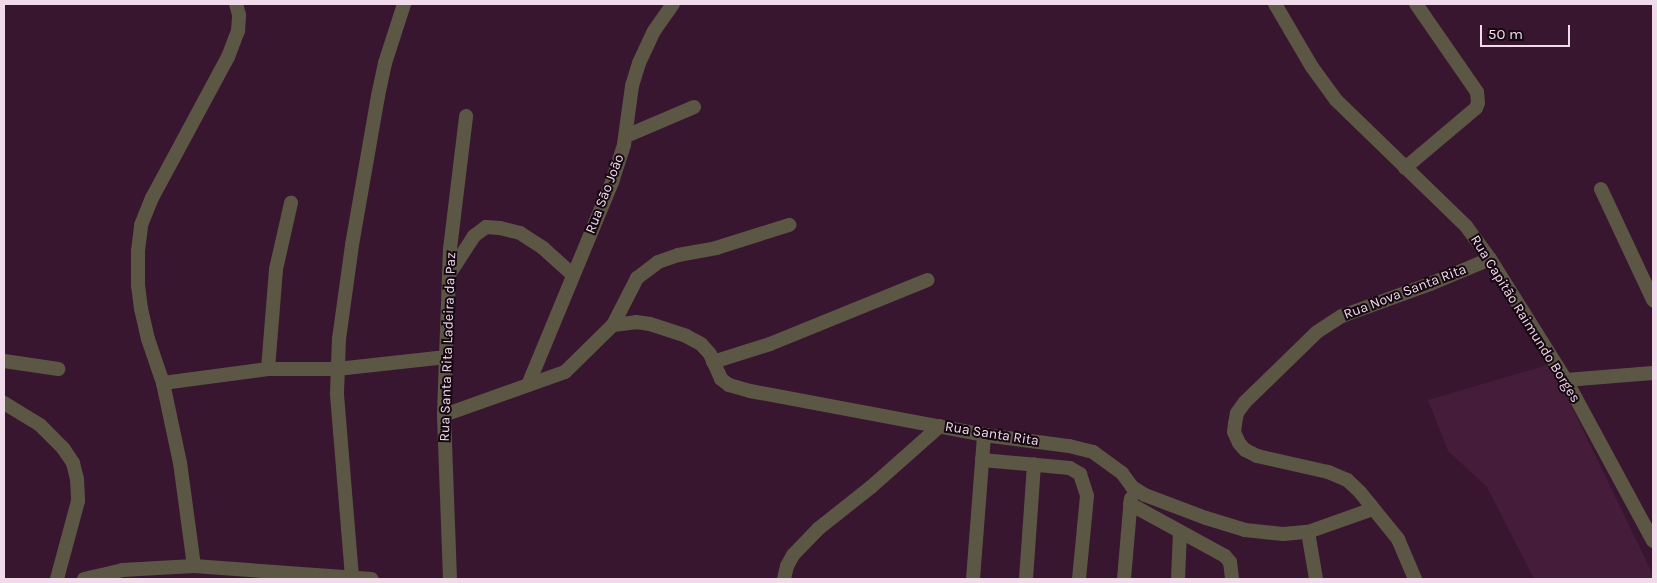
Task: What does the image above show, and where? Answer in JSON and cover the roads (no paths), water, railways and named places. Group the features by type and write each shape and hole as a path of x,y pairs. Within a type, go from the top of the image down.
{"street":[{"path":"194,566 180,463 163,383 148,339 141,309 138,286 141,225 152,198 228,58 238,31 239,15 236,4"},
{"path":"352,577 339,430 337,369 352,245 378,96 385,63 404,4"},
{"name":"Rua São João","path":"528,385 612,182 626,136 629,101 639,64 654,31 674,4"},
{"name":"Rua Capitão Raimundo Borges","path":"1275,4 1312,67 1336,100 1466,226 1490,259 1566,380 1653,541"},
{"path":"1405,168 1476,108 1478,97 1477,92 1416,4"},
{"path":"626,136 694,107"},
{"name":"Rua Santa Rita Ladeira da Paz","path":"450,579 444,414 449,275 466,116"},
{"path":"1601,189 1653,300"},
{"path":"268,369 276,269 291,203"},
{"path":"444,414 565,372 613,325 637,278 658,262 678,255 716,248 789,224"},
{"path":"449,275 474,236 486,227 520,233 543,248 573,275"},
{"name":"Rua Nova Santa Rita","path":"1415,579 1398,539 1360,492 1347,480 1328,472 1257,456 1245,450 1234,432 1237,414 1245,402 1318,332 1342,316 1430,284 1490,259"},
{"path":"713,362 770,344 928,280"},
{"name":"Rua Santa Rita","path":"613,325 636,322 666,328 701,344 721,379 728,385 750,391 984,435 1069,446 1093,452 1122,473 1132,487 1145,495 1245,530 1283,534 1308,532 1337,524 1373,509"},
{"path":"163,383 268,369 337,369 446,357"},
{"path":"4,361 58,369"},
{"path":"1566,380 1653,373"},
{"path":"4,403 40,425 63,448 73,464 77,479 78,501 57,579"},
{"path":"784,579 787,566 793,555 818,529 871,487 940,426"},
{"path":"973,579 984,435"},
{"path":"982,460 1070,468 1080,474 1086,496 1079,579"},
{"path":"1026,579 1034,464"},
{"path":"1124,579 1132,487"},
{"path":"1130,504 1225,556 1232,569 1232,579"},
{"path":"1178,579 1180,532"},
{"path":"1308,532 1316,579"},
{"path":"84,579 122,570 194,566 372,579"}]}
